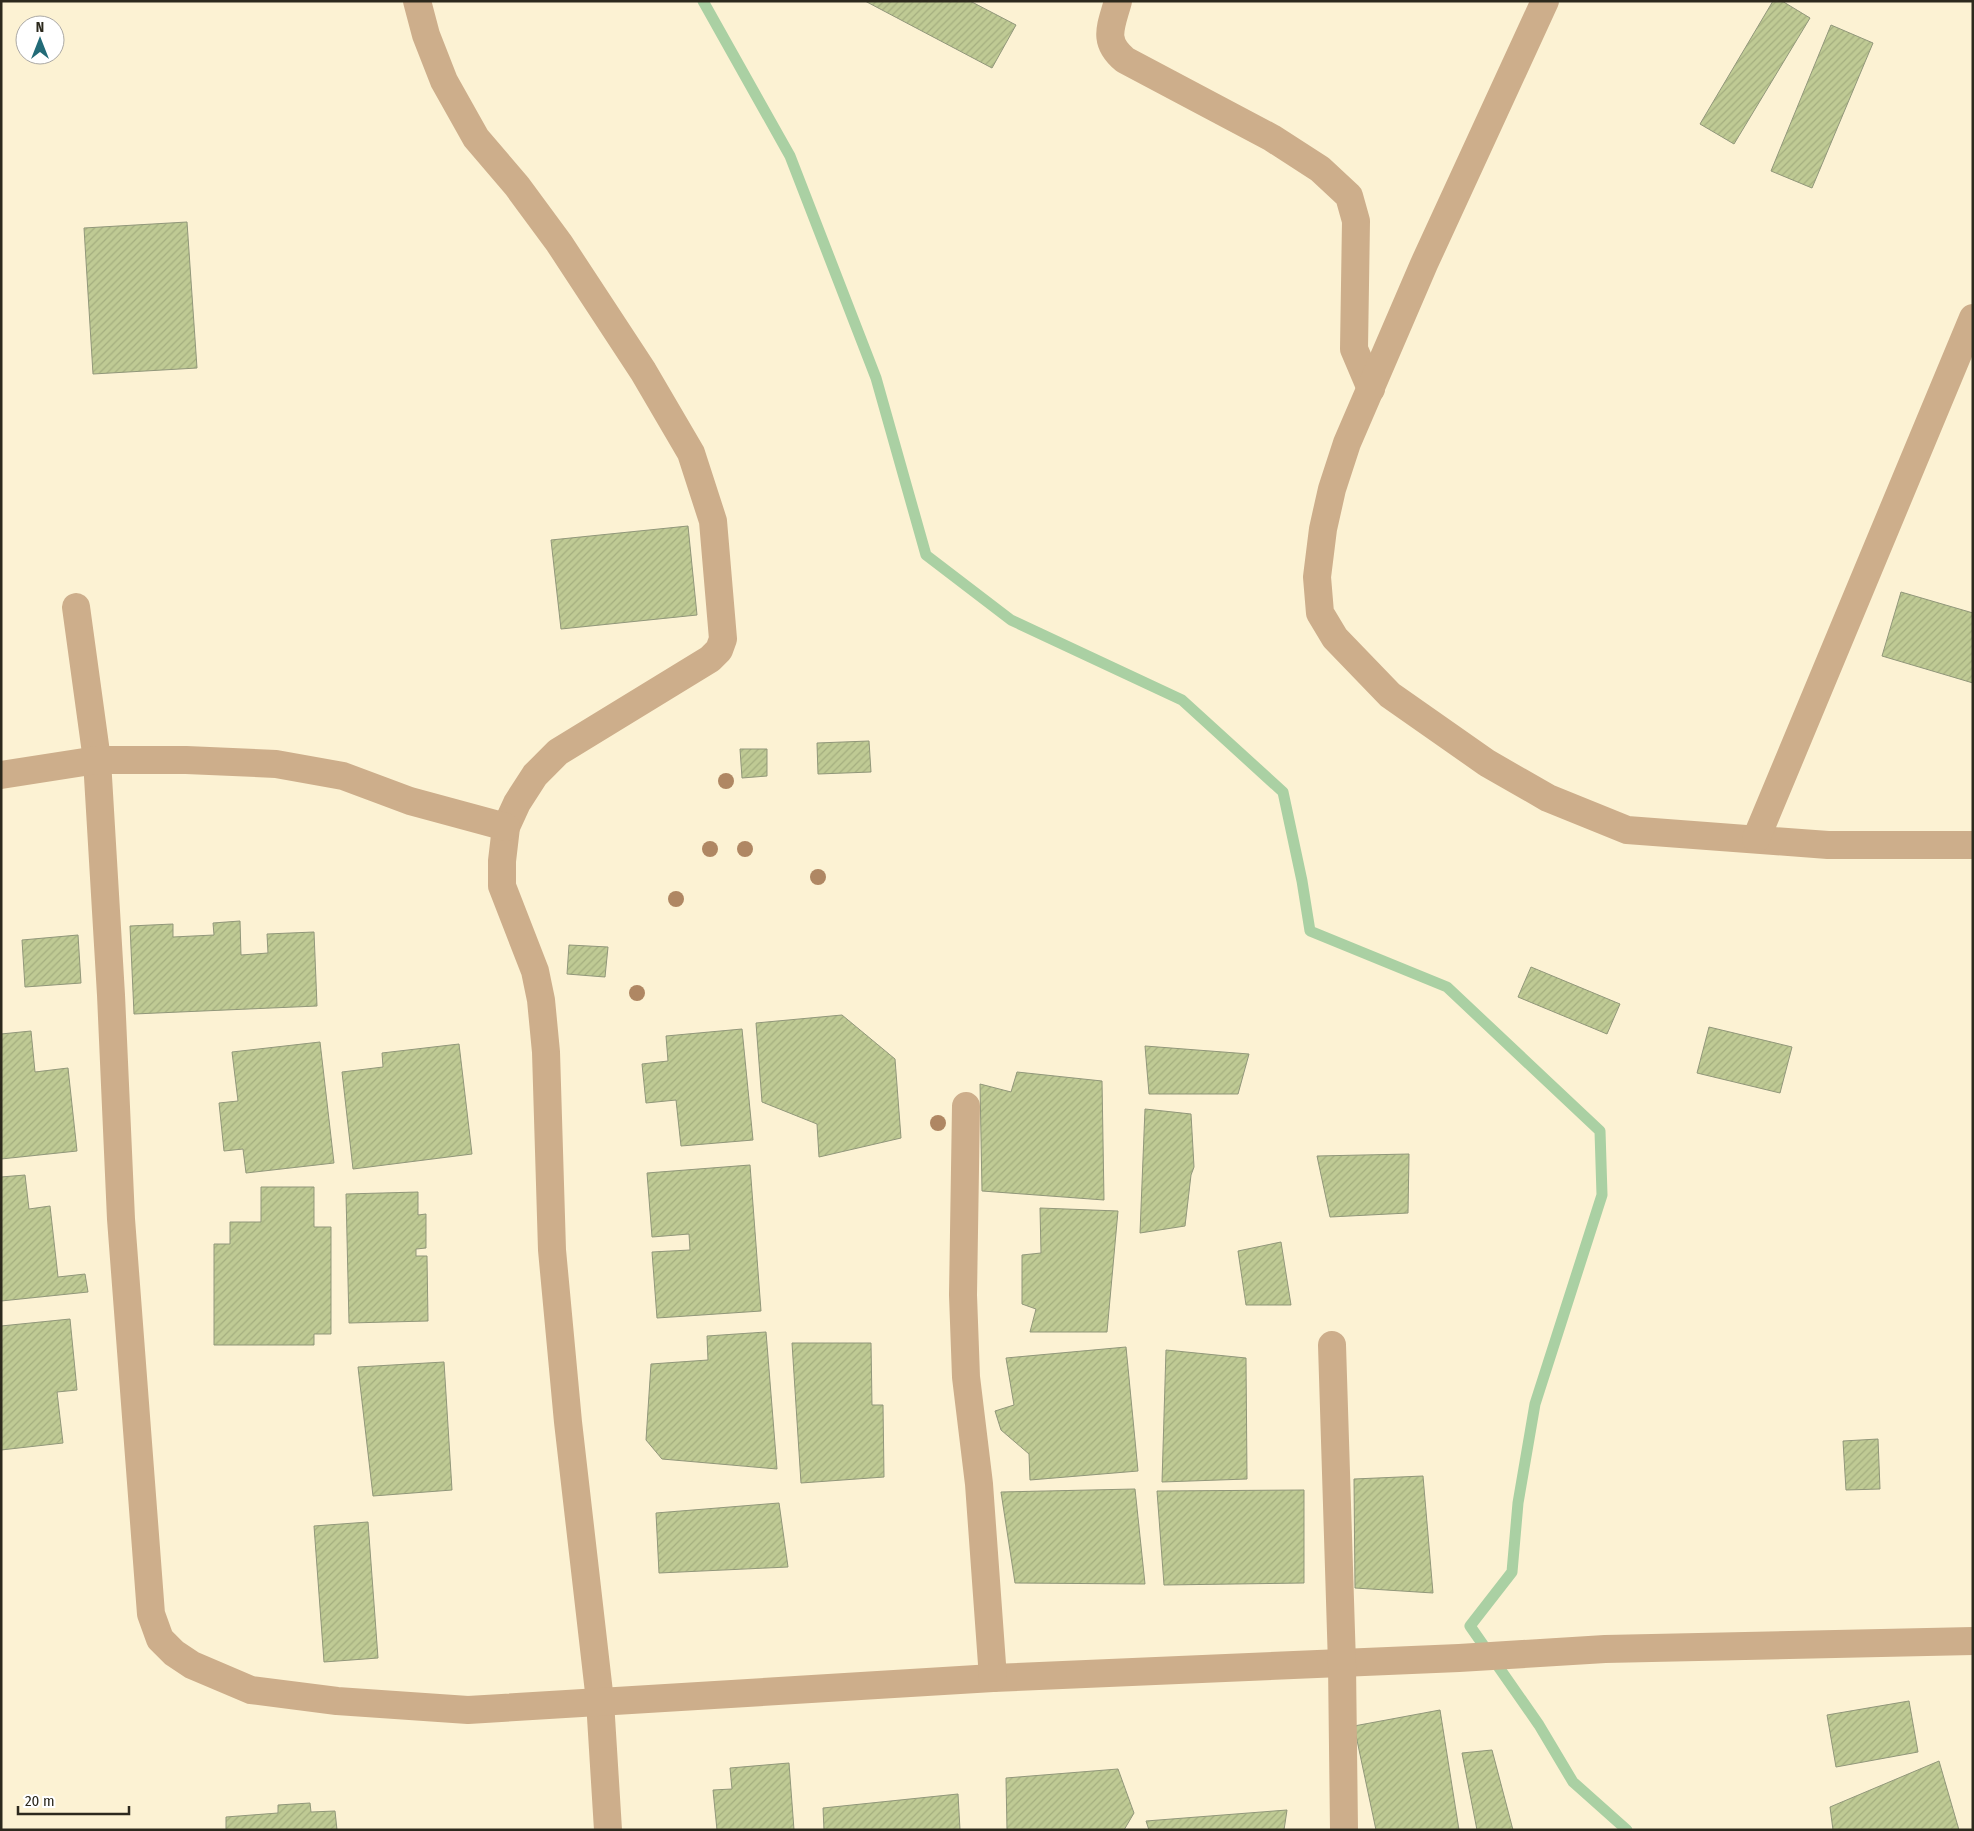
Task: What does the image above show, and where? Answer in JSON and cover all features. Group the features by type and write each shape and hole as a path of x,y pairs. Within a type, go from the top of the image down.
{"street":[{"path":"417,1 426,35 444,81 476,138 517,186 559,243 643,371 691,453 713,521 722,639 720,650 710,659 558,752 535,775 517,803 506,827 502,886 535,970 542,1009 546,1052 552,1250 576,1497 600,1701 608,1830"},
{"path":"1118,1 1110,38 1111,45 1125,60 1272,138 1320,169 1349,196 1356,221 1354,349 1371,389"},
{"path":"1545,1 1424,264 1347,443 1332,489 1323,529 1317,577 1320,614 1335,638 1390,695 1487,763 1548,798 1628,830 1828,844 1973,844"},
{"path":"1756,839 1973,318"},
{"path":"76,607 97,760 111,995 121,1219 151,1614 160,1639 192,1665 251,1690 337,1701 468,1710 994,1678 1342,1664 1605,1649 1973,1641"},
{"path":"1,775 97,760 186,760 276,764 343,776 410,801 506,827"},
{"path":"966,1106 963,1295 966,1377 979,1484 994,1678"},
{"path":"1332,1345 1342,1664 1344,1830"}],"building":[{"path":"865,1 970,1 1016,25 992,68"},
{"path":"1773,1 1782,1 1810,18 1734,144 1700,124"},
{"path":"1831,25 1873,43 1812,188 1771,171"},
{"path":"187,222 197,368 93,374 84,228"},
{"path":"688,526 697,615 561,629 551,540"},
{"path":"1901,592 1973,613 1973,683 1882,656"},
{"path":"869,741 871,772 818,774 817,743"},
{"path":"740,749 767,749 767,776 742,778"},
{"path":"240,921 241,955 268,953 267,934 314,932 317,1006 134,1014 130,926 173,924 173,937 214,935 213,923"},
{"path":"78,935 81,983 25,987 22,940"},
{"path":"569,945 608,947 605,977 567,974"},
{"path":"1531,967 1620,1004 1607,1034 1518,997"},
{"path":"842,1015 895,1059 901,1138 819,1157 817,1124 762,1102 756,1023"},
{"path":"1709,1027 1792,1047 1780,1093 1697,1073"},
{"path":"742,1029 753,1140 681,1146 676,1100 646,1103 642,1064 668,1061 666,1036"},
{"path":"31,1031 35,1072 68,1068 77,1151 1,1159 1,1034"},
{"path":"320,1042 334,1163 246,1173 243,1149 224,1151 219,1103 238,1101 232,1052"},
{"path":"459,1044 472,1154 353,1169 342,1072 383,1067 382,1053"},
{"path":"1145,1046 1249,1054 1238,1094 1149,1094"},
{"path":"1017,1072 1102,1081 1104,1200 982,1191 980,1084 1011,1092"},
{"path":"1145,1109 1191,1114 1194,1167 1191,1175 1185,1226 1140,1233"},
{"path":"1409,1154 1408,1213 1330,1217 1317,1156"},
{"path":"750,1165 761,1311 657,1318 652,1252 690,1250 689,1234 652,1237 647,1173"},
{"path":"25,1175 29,1209 50,1206 58,1277 85,1274 88,1292 1,1301 1,1177"},
{"path":"261,1187 314,1187 314,1227 331,1227 331,1334 314,1334 314,1345 214,1345 214,1244 230,1244 230,1222 261,1222"},
{"path":"418,1192 418,1215 426,1214 426,1248 416,1249 416,1256 427,1256 428,1321 349,1323 346,1194"},
{"path":"1040,1208 1118,1211 1107,1332 1030,1332 1036,1309 1022,1304 1022,1255 1041,1253"},
{"path":"1281,1242 1291,1305 1246,1305 1238,1251"},
{"path":"70,1319 77,1390 57,1392 63,1443 1,1450 1,1326"},
{"path":"766,1332 777,1469 662,1459 646,1440 651,1364 708,1360 707,1336"},
{"path":"792,1343 871,1343 872,1405 883,1405 884,1477 801,1483"},
{"path":"1126,1347 1138,1471 1030,1480 1029,1454 1001,1430 995,1411 1014,1405 1006,1358"},
{"path":"1166,1350 1246,1358 1247,1479 1162,1482"},
{"path":"444,1362 452,1490 373,1496 358,1367"},
{"path":"1878,1439 1880,1489 1846,1490 1843,1441"},
{"path":"1423,1476 1433,1593 1355,1588 1354,1479"},
{"path":"1135,1489 1145,1584 1015,1583 1001,1492"},
{"path":"1304,1490 1304,1583 1164,1585 1157,1491"},
{"path":"779,1503 788,1567 659,1573 656,1513"},
{"path":"368,1522 378,1658 324,1662 314,1526"},
{"path":"1909,1701 1918,1752 1836,1767 1827,1715"},
{"path":"1440,1710 1459,1830 1376,1830 1354,1726"},
{"path":"1492,1750 1513,1830 1477,1830 1462,1753"},
{"path":"1939,1761 1959,1830 1833,1830 1830,1807"},
{"path":"789,1763 794,1830 717,1830 713,1790 732,1789 730,1768"},
{"path":"1118,1769 1134,1813 1124,1830 1007,1830 1006,1778"},
{"path":"958,1794 960,1830 824,1830 823,1808"},
{"path":"310,1803 311,1812 335,1811 337,1830 226,1830 226,1817 278,1813 278,1805"},
{"path":"1287,1810 1284,1830 1149,1830 1146,1821"}],"waterway":[{"path":"703,1 790,156 876,378 926,555 1011,620 1182,700 1283,792 1302,881 1310,931 1447,987 1600,1131 1602,1195 1535,1404 1518,1503 1512,1572 1470,1626 1539,1725 1573,1782 1627,1830"}]}
